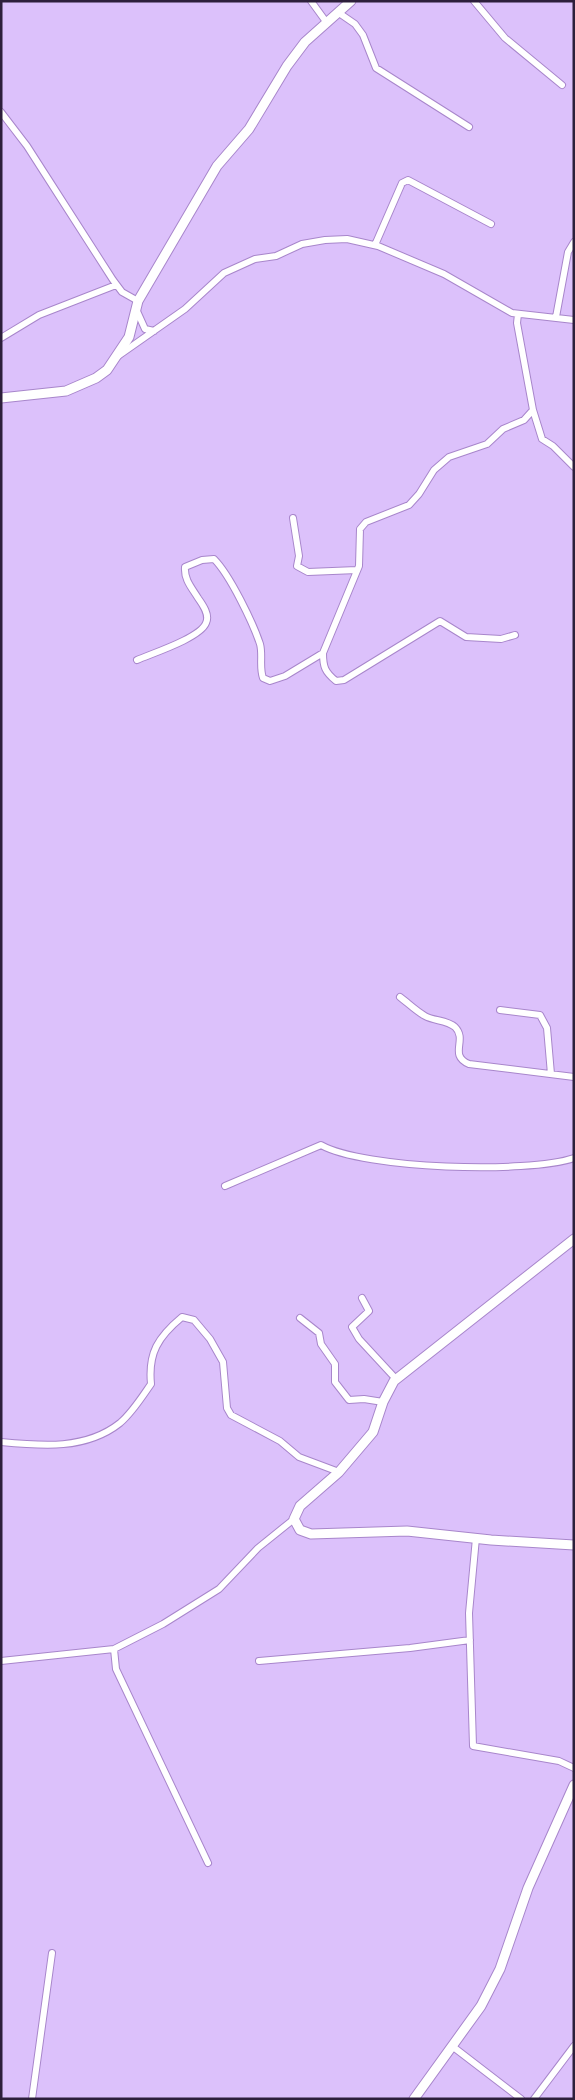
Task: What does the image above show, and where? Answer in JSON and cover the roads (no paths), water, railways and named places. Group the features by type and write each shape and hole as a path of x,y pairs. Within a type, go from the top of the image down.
{"street":[{"path":"311,1 327,22"},
{"path":"1,398 66,391 96,378 107,370 129,337 137,305 217,166 249,129 296,54 306,42 351,1"},
{"path":"474,1 505,38 562,85"},
{"path":"339,13 356,24 363,35 376,68 469,127"},
{"path":"1,112 27,146 116,284 137,305 145,329 154,331"},
{"path":"375,245 402,183 408,180 491,224"},
{"path":"118,356 185,309 224,273 255,259 276,256 302,244 325,240 347,239 375,245 444,274 512,313 574,320"},
{"path":"556,317 568,252 574,242"},
{"path":"1,338 39,315 116,284"},
{"path":"518,314 517,323 533,410 542,439 554,446 574,468"},
{"path":"515,635 501,639 466,637 440,621 344,680 336,680 323,668 323,652 357,570 360,529 366,522 409,505 419,494 434,470 449,457 487,444 503,429 524,420 533,410"},
{"path":"293,518 299,556 297,566 308,572 357,570"},
{"path":"138,660 196,634 206,625 207,617 202,604 184,576 185,567 202,560 214,560 222,568 252,624 261,646 260,668 263,678 270,681 285,676 323,652"},
{"path":"400,997 426,1016 448,1023 456,1028 460,1038 458,1055 462,1061 469,1064 574,1077"},
{"path":"500,1010 540,1015 547,1028 551,1074"},
{"path":"225,1186 321,1145 332,1151 398,1164 505,1168 562,1162 574,1158"},
{"path":"1,1661 114,1649 163,1624 219,1589 258,1548 294,1519 300,1506 339,1472 373,1432 383,1402 396,1379 574,1239"},
{"path":"362,1298 369,1311 352,1327 360,1339 396,1379"},
{"path":"1,1442 67,1444 96,1438 121,1422 151,1384 149,1365 154,1349 171,1326 182,1317 194,1320 210,1339 223,1362 226,1408 231,1415 280,1441 299,1457 339,1472"},
{"path":"300,1318 319,1333 321,1344 336,1364 335,1382 349,1400 364,1399 383,1402"},
{"path":"294,1519 300,1530 311,1534 407,1531 574,1545"},
{"path":"476,1538 469,1613 473,1746 559,1761 574,1768"},
{"path":"259,1661 410,1648 470,1640"},
{"path":"114,1649 116,1669 208,1863"},
{"path":"414,2099 481,2006 500,1969 528,1888 574,1785"},
{"path":"32,2099 52,1954"},
{"path":"452,2046 521,2099"},
{"path":"534,2099 574,2046"}]}
